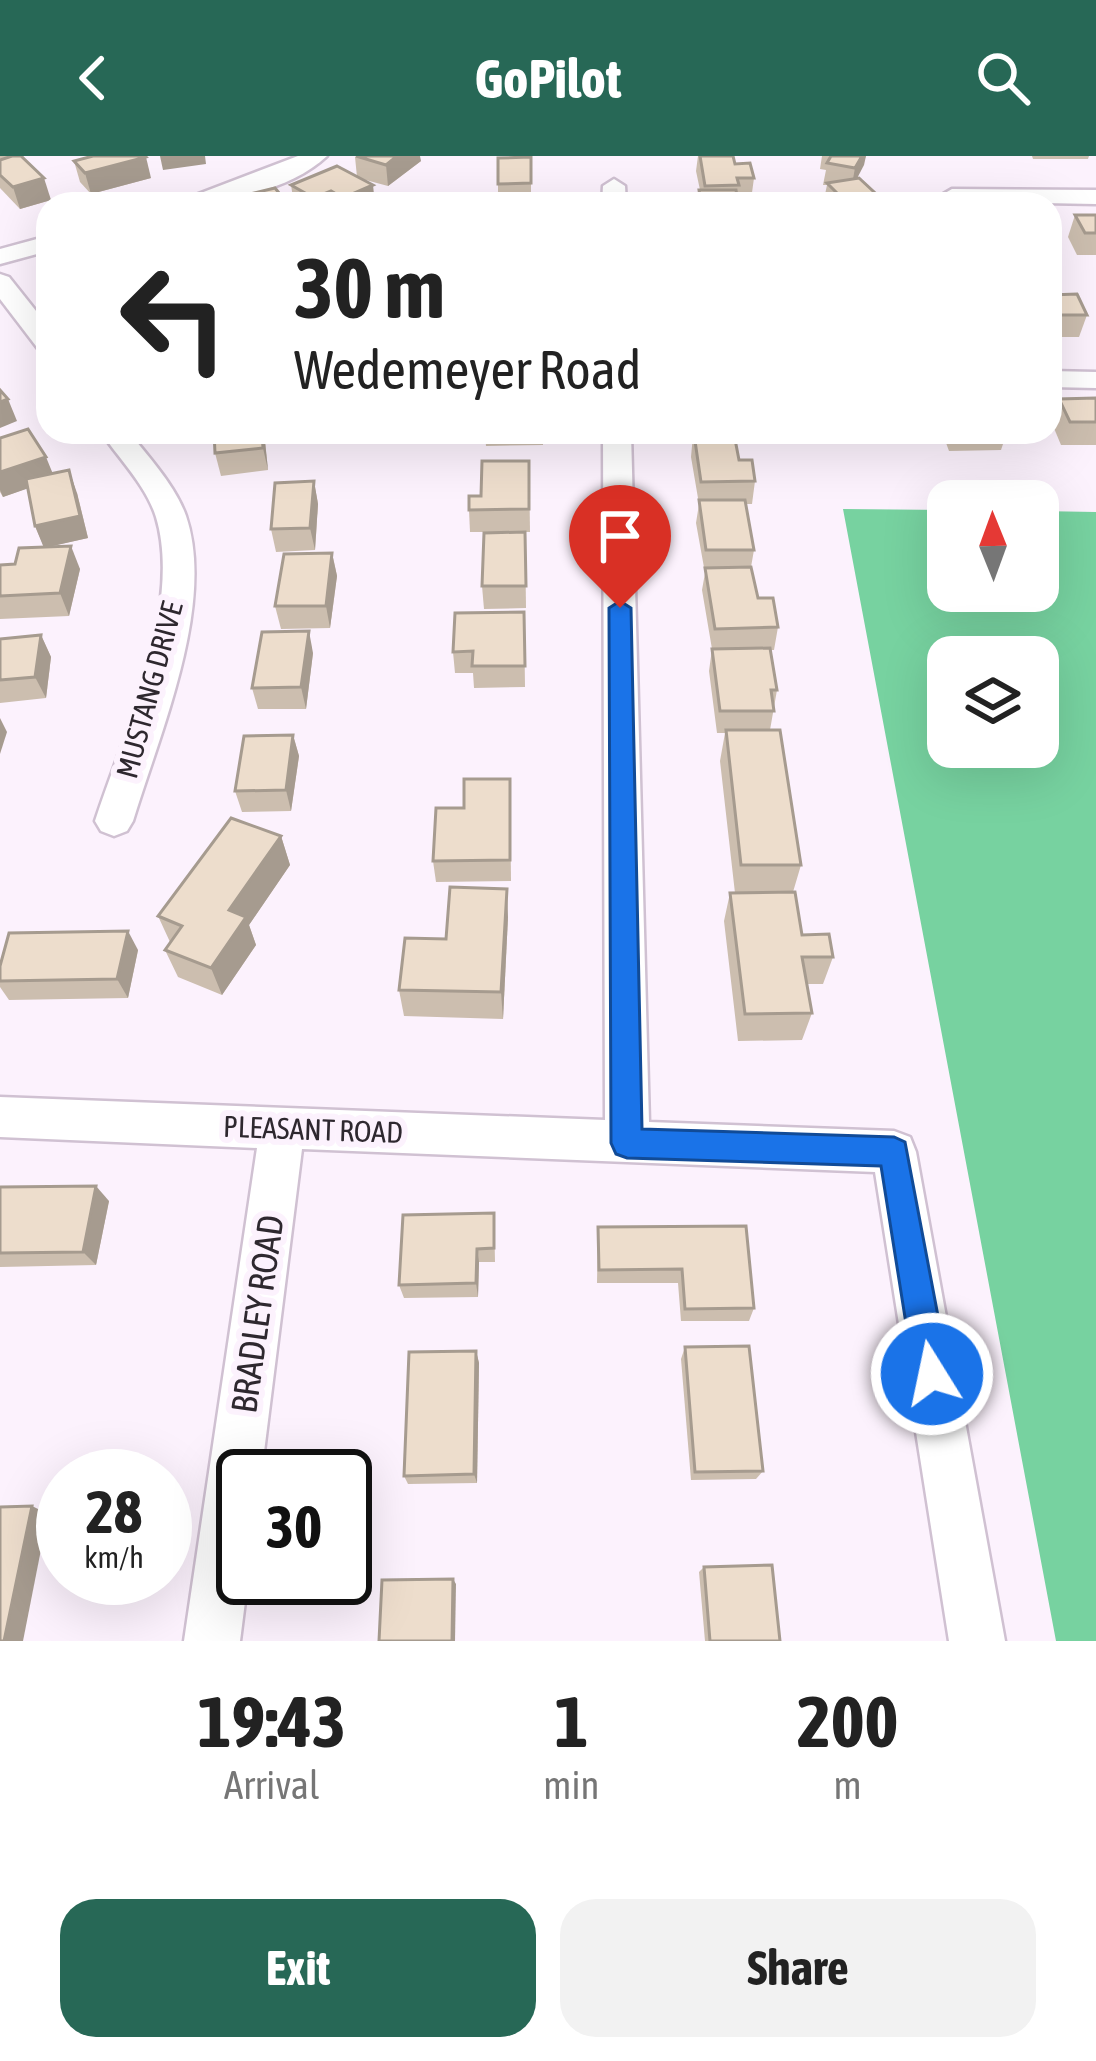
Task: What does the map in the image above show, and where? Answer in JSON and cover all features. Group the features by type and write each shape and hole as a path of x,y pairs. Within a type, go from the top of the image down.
{"street":[{"path":"226,192 316,156"},
{"path":"1062,197 1096,197"},
{"path":"0,257 36,246"},
{"path":"0,281 36,328"},
{"path":"1062,379 1096,380"},
{"name":"MUSTANG DRIVE","path":"114,821 177,608 181,560 171,515 123,444"},
{"path":"617,444 627,1143"},
{"name":"PLEASANT ROAD","path":"0,1117 894,1152 976,1641"},
{"name":"BRADLEY ROAD","path":"212,1641 282,1129"}],"green space":[{"path":"843,509 927,510 927,612 1059,612 1059,511 1096,512 1096,1641 1056,1641"}],"building":[{"path":"21,156 44,178 13,187 0,175 0,160"},
{"path":"93,156 146,157 85,173 74,161"},
{"path":"356,156 397,156 386,165"},
{"path":"700,156 733,156 735,164 750,163 754,178 737,178 739,185 705,186"},
{"path":"831,156 862,156 855,168 827,163"},
{"path":"531,157 531,183 498,184 498,158"},
{"path":"337,166 373,185 357,192 303,192 291,185"},
{"path":"859,178 874,192 836,192 827,183"},
{"path":"1075,215 1096,215 1096,233 1085,233"},
{"path":"1077,294 1087,315 1062,315 1062,295"},
{"path":"1096,398 1096,422 1070,422 1062,399"},
{"path":"28,429 46,457 0,472 0,438"},
{"path":"215,444 263,444 263,448 215,453"},
{"path":"695,444 736,444 739,460 752,460 755,481 701,482"},
{"path":"482,461 529,461 529,509 469,510 469,496 481,496"},
{"path":"69,470 80,516 35,526 26,479"},
{"path":"314,481 310,528 271,529 275,483"},
{"path":"699,500 745,500 754,550 706,550"},
{"path":"525,532 526,586 482,586 484,533"},
{"path":"71,546 60,593 0,596 0,565 15,564 19,548"},
{"path":"332,553 326,606 275,606 284,554"},
{"path":"751,567 758,598 773,598 778,627 715,629 705,568"},
{"path":"524,612 525,666 472,666 473,651 453,652 455,613"},
{"path":"309,631 301,687 252,688 262,632"},
{"path":"41,635 35,677 0,680 0,639"},
{"path":"770,648 777,690 771,690 774,711 720,711 712,649"},
{"path":"726,730 780,730 801,865 741,865"},
{"path":"293,735 286,790 235,791 244,736"},
{"path":"464,779 510,779 510,860 433,861 436,808 464,808"},
{"path":"231,818 281,836 229,910 246,917 211,968 165,950 182,926 158,916"},
{"path":"450,887 507,889 501,992 399,990 405,938 446,939"},
{"path":"795,892 802,935 829,934 833,957 802,957 812,1013 745,1014 730,893"},
{"path":"128,931 117,979 0,981 9,933"},
{"path":"96,1186 83,1252 0,1253 0,1187"},
{"path":"494,1213 494,1248 477,1249 476,1283 399,1285 403,1215"},
{"path":"746,1226 754,1308 685,1309 682,1269 599,1270 598,1227"},
{"path":"749,1346 763,1471 695,1472 685,1347"},
{"path":"476,1351 474,1474 404,1476 409,1352"},
{"path":"32,1506 4,1641 0,1641 0,1507"},
{"path":"772,1565 780,1641 710,1641 704,1567"},
{"path":"453,1579 452,1641 379,1641 382,1580"}],"route":[{"path":"620,608 627,1143 894,1152 932,1374"}]}
